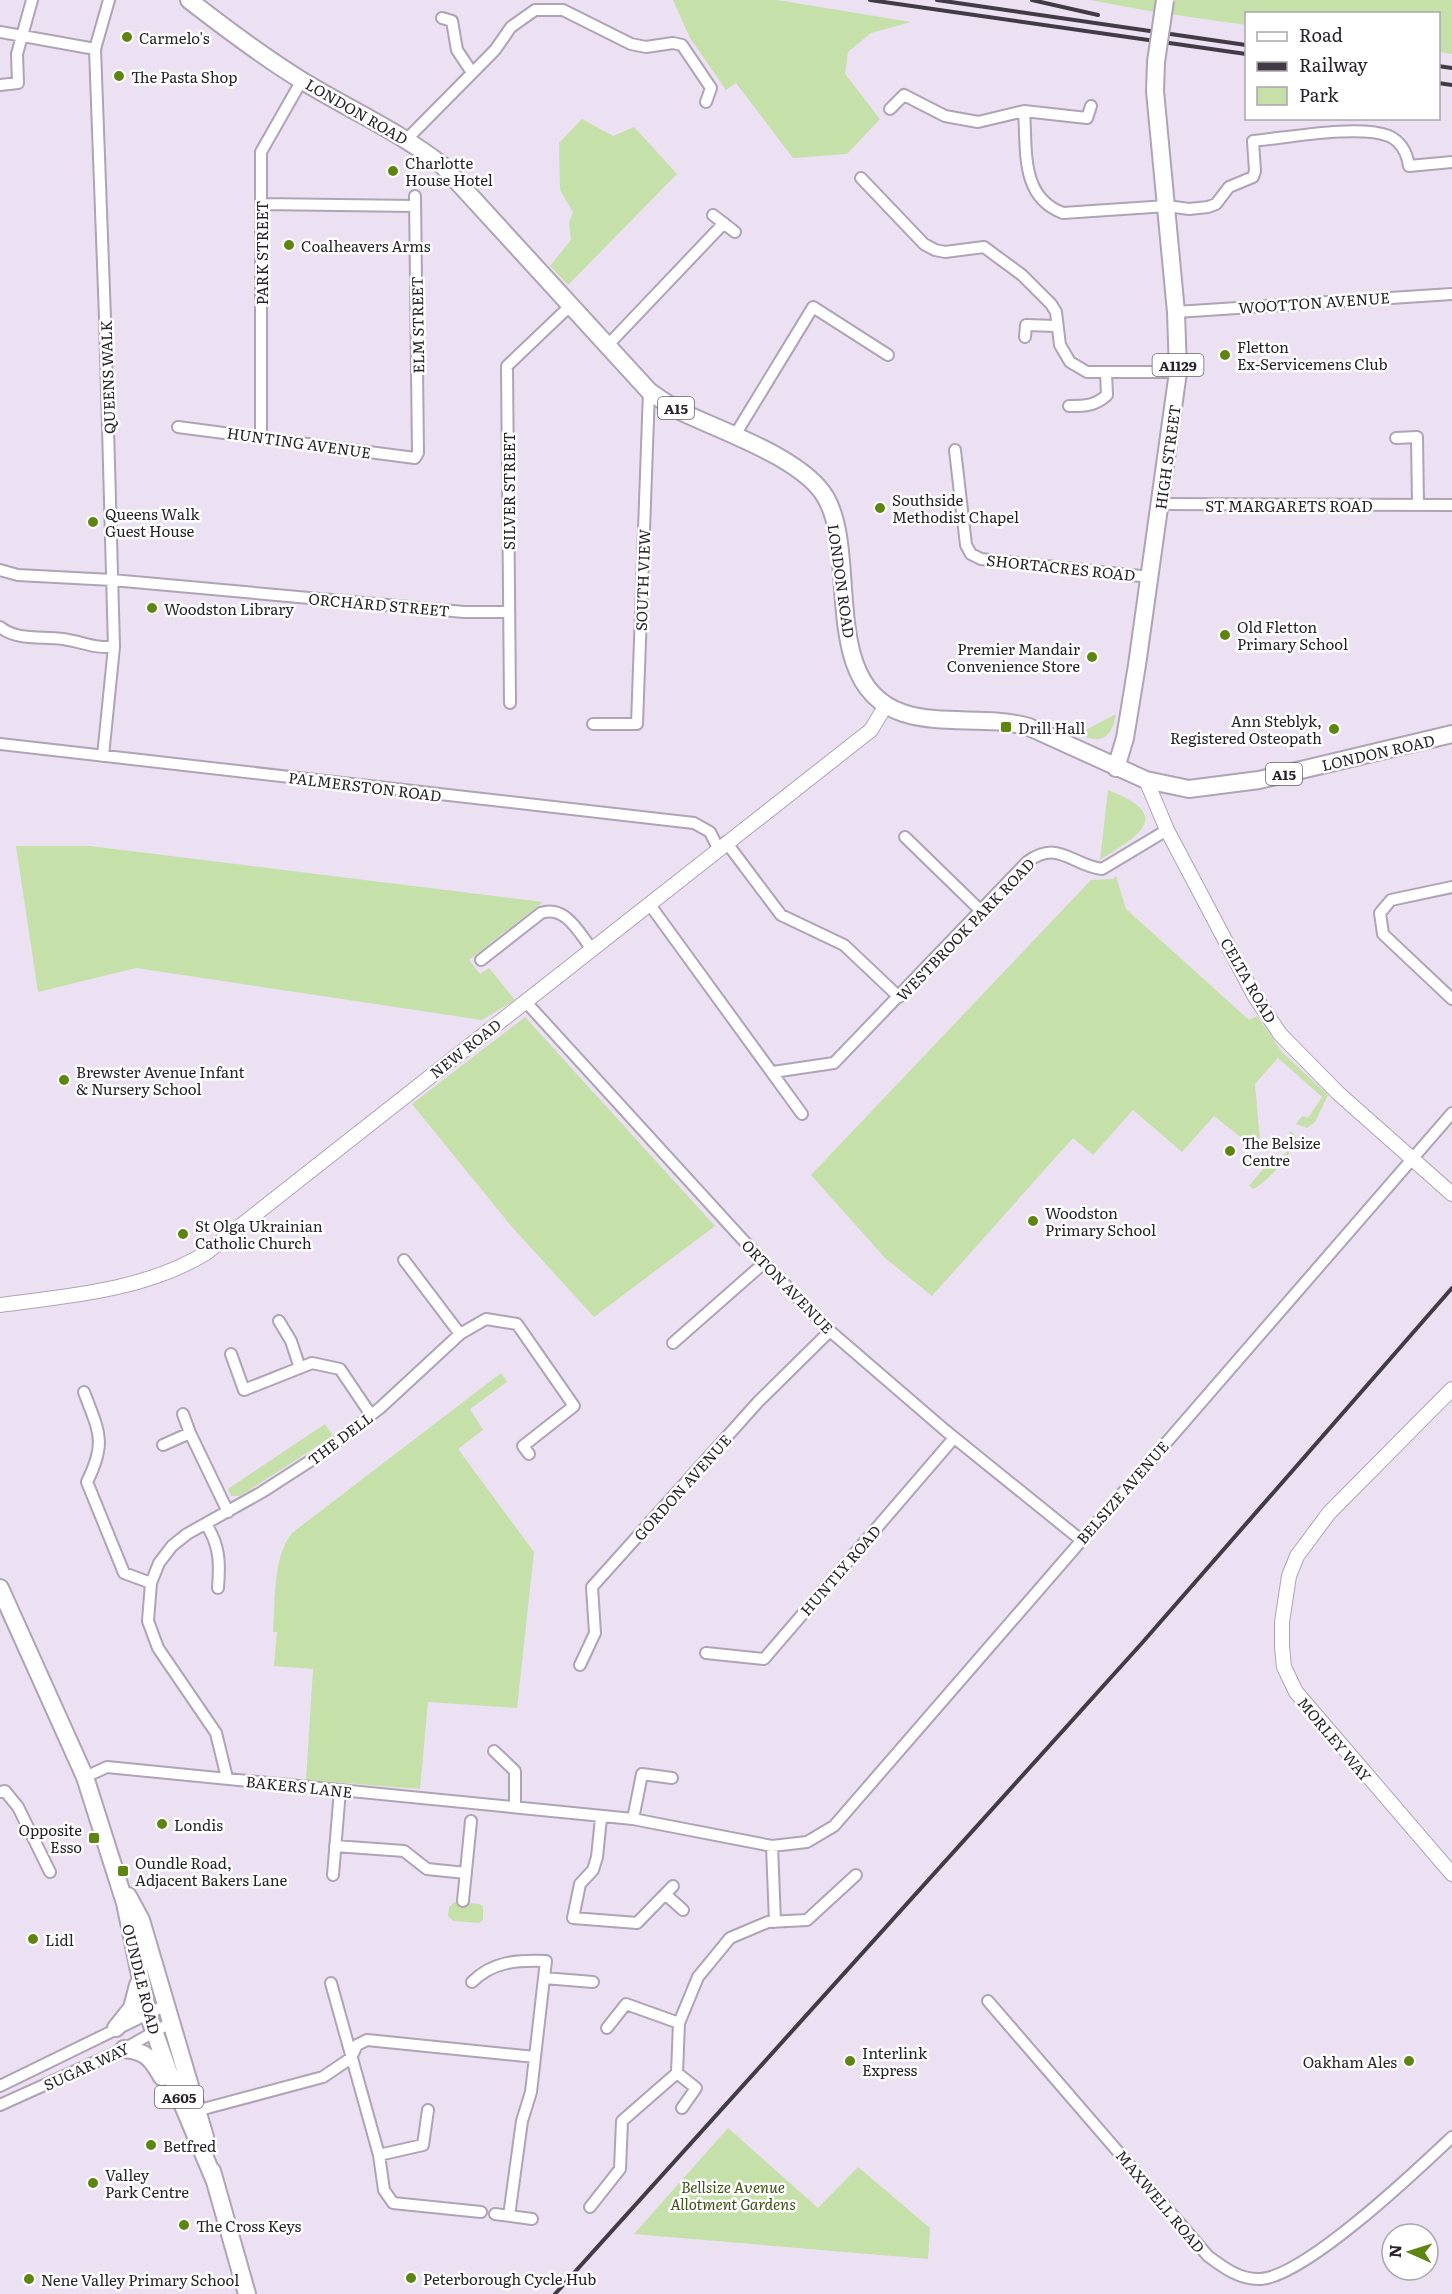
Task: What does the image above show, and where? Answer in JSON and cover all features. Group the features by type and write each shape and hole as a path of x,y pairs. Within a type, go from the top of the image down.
{"main road":[{"name":"LONDON ROAD","path":"189,0 240,40 302,80 407,139 442,166 463,186 649,391 681,412 735,435 801,471 825,497 836,522 840,580 856,666 865,685 886,705 901,713 919,717 1013,722 1029,727 1146,780 1189,789 1258,780 1452,734"},
{"name":"HIGH STREET","path":"1116,768 1125,738 1178,372 1176,312 1156,99 1156,62 1165,0"},
{"name":"OUNDLE ROAD","path":"0,1588 85,1777 117,1876 154,2034 192,2112"},
{"name":"OUNDLE ROAD","path":"117,1876 141,1920 166,2005 192,2112 247,2294"},
{"path":"116,2028 137,1999 139,1975"},
{"path":"124,2049 140,2051 150,2056 214,2180"}],"street":[{"path":"0,85 18,83 17,54 32,0"},
{"name":"QUEENS WALK","path":"103,756 114,647 95,49 109,0"},
{"path":"407,139 471,71 495,50 511,27 523,16 535,10 563,10 631,44 646,47 673,43 682,45 711,88 706,102"},
{"path":"452,19 458,50 471,71"},
{"path":"0,32 95,49"},
{"name":"PARK STREET","path":"261,437 261,152 302,80"},
{"path":"890,109 904,95 945,116 978,122 1024,111 1087,118 1091,106"},
{"path":"1024,111 1032,186 1040,199 1051,208 1063,213 1167,206 1189,209 1216,204 1229,187 1247,182 1255,171 1253,141 1340,132 1387,135 1403,147 1409,166 1452,162"},
{"path":"861,178 924,244 945,252 984,248 1022,274 1056,312 1060,345 1070,362 1087,372 1178,372"},
{"name":"ELM STREET","path":"262,204 415,201 418,453"},
{"path":"713,214 735,232"},
{"path":"608,346 724,223"},
{"name":"WOOTTON AVENUE","path":"1176,312 1452,294"},
{"name":"SILVER STREET","path":"510,703 507,366 571,305"},
{"path":"735,435 813,307 888,355"},
{"path":"1025,337 1026,325 1056,326"},
{"path":"1070,406 1091,406 1107,395 1106,373"},
{"name":"SOUTH VIEW","path":"593,724 637,724 649,391"},
{"name":"HUNTING AVENUE","path":"178,427 416,458 418,453"},
{"path":"1396,438 1416,437 1418,505"},
{"name":"SHORTACRES ROAD","path":"955,450 966,545 970,554 981,559 1150,577"},
{"name":"ST MARGARETS ROAD","path":"1160,504 1452,505"},
{"name":"ORCHARD STREET","path":"0,570 18,574 112,580 464,612 508,612"},
{"path":"0,627 9,634 23,637 67,640 92,647 114,647"},
{"name":"NEW ROAD","path":"0,1305 94,1291 141,1280 186,1265 206,1253 871,730 886,705"},
{"name":"PALMERSTON ROAD","path":"0,744 694,823 710,832 782,915 844,945 899,997"},
{"name":"CELTA ROAD","path":"1146,780 1167,831 1254,995 1280,1034 1299,1056 1452,1194"},
{"name":"WESTBROOK PARK ROAD","path":"773,1072 834,1063 980,910 1040,853 1048,851 1061,853 1102,869 1167,831"},
{"path":"905,837 980,910"},
{"path":"1452,887 1391,900 1380,913 1383,934 1452,999"},
{"path":"650,905 802,1113"},
{"path":"481,960 548,910 564,914 591,948"},
{"name":"ORTON AVENUE","path":"525,1001 764,1263 830,1330 954,1438 1081,1540"},
{"name":"BELSIZE AVENUE","path":"834,1826 1452,1113"},
{"path":"404,1260 460,1334"},
{"path":"674,1343 764,1263"},
{"name":"THE DELL","path":"227,1778 216,1733 158,1648 148,1621 151,1583 159,1563 172,1546 187,1534 228,1512 324,1452 371,1415 460,1334 486,1319 517,1324 574,1406 523,1446 529,1454"},
{"path":"279,1321 291,1341 300,1368"},
{"name":"GORDON AVENUE","path":"580,1665 595,1633 592,1587 758,1402 830,1330"},
{"path":"231,1354 244,1390 312,1363 340,1369 371,1415"},
{"name":"MORLEY WAY","path":"1452,1389 1329,1513 1311,1536 1297,1556 1289,1576 1282,1622 1284,1667 1296,1692 1452,1874"},
{"path":"84,1392 100,1434 99,1458 87,1482 124,1573 151,1583"},
{"path":"183,1414 228,1512"},
{"path":"163,1446 190,1433"},
{"name":"HUNTLY ROAD","path":"706,1653 764,1659 954,1438"},
{"path":"206,1524 215,1538 221,1559 218,1588"},
{"path":"494,1751 514,1771 515,1805"},
{"name":"BAKERS LANE","path":"85,1777 107,1767 515,1805 601,1818 633,1819 771,1846 807,1842 834,1826"},
{"path":"633,1819 642,1774 672,1778"},
{"path":"333,1875 340,1790"},
{"path":"0,1792 5,1791 18,1807 50,1872"},
{"path":"573,1918 580,1884 593,1870 597,1857 601,1818"},
{"path":"463,1901 471,1821"},
{"path":"335,1846 404,1851 427,1869 466,1874"},
{"path":"771,1846 775,1922"},
{"path":"590,2207 620,2169 622,2121 677,2073 679,2023 698,1977 730,1938 775,1922 807,1920 856,1875"},
{"path":"561,1917 637,1923 669,1890 683,1910"},
{"path":"472,1982 495,1965 528,1960 546,1961 531,2092 522,2121 509,2216"},
{"path":"544,1978 593,1982"},
{"path":"331,1983 379,2156 384,2190 393,2203 481,2212"},
{"name":"MAXWELL ROAD","path":"988,2001 1208,2256 1235,2275 1262,2278 1283,2272 1335,2240 1452,2137"},
{"path":"607,2028 626,2004 679,2023"},
{"name":"SUGAR WAY","path":"0,2086 166,2005"},
{"name":"SUGAR WAY","path":"0,2105 124,2049 170,2023"},
{"path":"192,2112 323,2077 351,2058 357,2045 376,2039 535,2057"},
{"path":"677,2073 696,2088 682,2108"},
{"path":"379,2156 423,2145 428,2110"},
{"path":"495,2214 531,2219"}],"green space":[{"path":"673,0 777,0 911,22 871,33 848,52 845,74 880,119 847,154 793,158 736,83 726,90 690,38"},
{"path":"1090,0 1157,0 1155,12"},
{"path":"1171,0 1452,0 1452,54 1440,52 1440,12 1245,12 1245,25 1169,14"},
{"path":"582,119 613,136 634,127 677,174 568,285 550,266 571,240 569,223 573,212 560,190 559,143"},
{"path":"1116,714 1111,730 1104,738 1093,739 1078,734"},
{"path":"1108,790 1128,799 1140,808 1145,817 1144,825 1137,834 1100,860"},
{"path":"16,846 90,846 543,902 469,960 480,974 489,968 515,1000 482,1020 136,968 38,992"},
{"path":"1116,876 1126,909 1249,1020 1257,1016 1282,1052 1328,1095 1315,1122 1307,1128 1296,1124 1302,1116 1308,1118 1322,1097 1278,1058 1255,1084 1260,1141 1253,1147 1214,1116 1182,1152 1133,1110 1093,1155 1073,1138 932,1296 885,1258 811,1175 1091,880 1113,879"},
{"path":"525,1017 715,1226 594,1317 512,1227 412,1104"},
{"path":"1291,1131 1296,1137 1295,1143 1286,1158 1272,1174 1253,1189 1249,1186 1272,1158 1278,1162 1295,1142 1294,1137 1289,1133"},
{"path":"501,1373 507,1382 470,1409 483,1430 458,1449 534,1552 517,1708 428,1702 420,1789 306,1780 313,1669 274,1666 277,1632 273,1632 276,1580 286,1543 292,1533"},
{"path":"325,1424 333,1436 240,1496 231,1496 228,1489"},
{"path":"454,1902 483,1906 483,1920 479,1923 453,1921 448,1916 449,1907"},
{"name":"Bellsize Avenue Allotment Gardens","path":"728,2128 818,2208 858,2167 930,2228 928,2259 634,2234"}],"railway":[{"path":"870,0 1245,54"},
{"path":"937,0 1245,45"},
{"path":"1032,0 1098,15"},
{"path":"1440,66 1452,68"},
{"path":"1440,83 1452,85"},
{"path":"555,2294 1142,1643 1452,1288"}],"place":[{"name":"Carmelo's","path":"127,37"},
{"name":"The Pasta Shop","path":"119,76"},
{"name":"Charlotte House Hotel","path":"393,171"},
{"name":"Coalheavers Arms","path":"289,245"},
{"name":"Fletton Ex-Servicemens Club","path":"1225,355"},
{"name":"Southside Methodist Chapel","path":"880,508"},
{"name":"Queens Walk Guest House","path":"93,522"},
{"name":"Woodston Library","path":"152,608"},
{"name":"Old Fletton Primary School","path":"1225,635"},
{"name":"Premier Mandair Convenience Store","path":"1092,657"},
{"name":"Drill Hall","path":"1006,727"},
{"name":"Ann Steblyk, Registered Osteopath","path":"1334,729"},
{"name":"Brewster Avenue Infant & Nursery School","path":"64,1080"},
{"name":"The Belsize Centre","path":"1230,1151"},
{"name":"Woodston Primary School","path":"1033,1221"},
{"name":"St Olga Ukrainian Catholic Church","path":"183,1234"},
{"name":"Londis","path":"162,1824"},
{"name":"Opposite Esso","path":"94,1838"},
{"name":"Oundle Road, Adjacent Bakers Lane","path":"123,1871"},
{"name":"Lidl","path":"33,1939"},
{"name":"Interlink Express","path":"850,2061"},
{"name":"Oakham Ales","path":"1409,2061"},
{"name":"Betfred","path":"151,2145"},
{"name":"Valley Park Centre","path":"93,2183"},
{"name":"The Cross Keys","path":"184,2225"},
{"name":"Peterborough Cycle Hub","path":"411,2278"},
{"name":"Nene Valley Primary School","path":"29,2279"}]}
